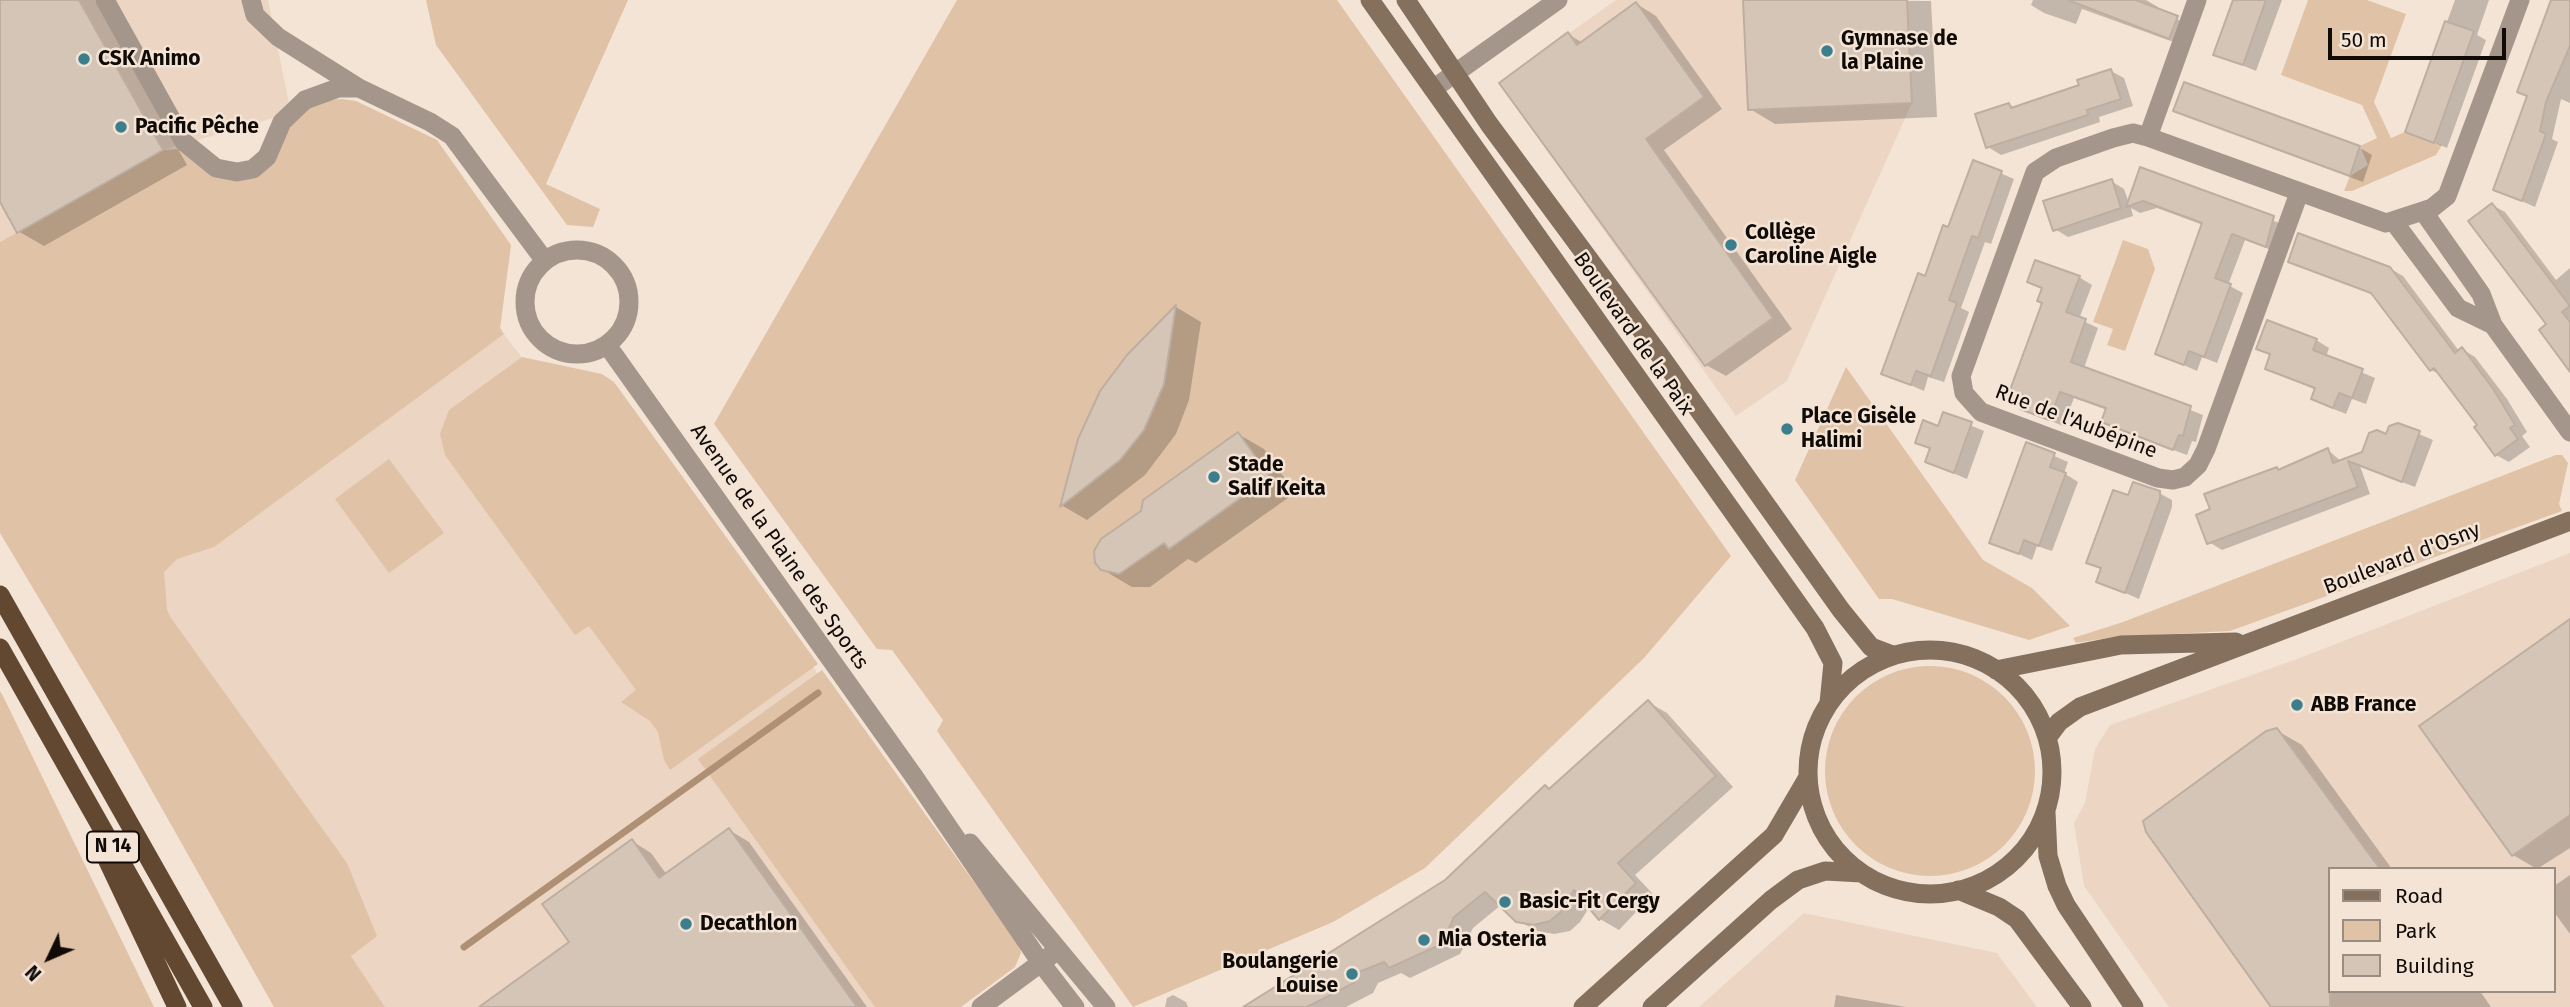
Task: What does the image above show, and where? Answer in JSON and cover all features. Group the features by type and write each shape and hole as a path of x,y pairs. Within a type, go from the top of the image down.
{"highway":[{"name":"N 14","path":"0,594 233,1007"},
{"name":"N 14","path":"0,648 203,1007"},
{"path":"24,687 177,1007"},
{"path":"100,771 246,1007"}],"main road":[{"name":"Boulevard de la Paix","path":"1370,0 1815,628 1833,663 1829,703"},
{"name":"Boulevard de la Paix","path":"1406,0 1489,124 1659,354 1841,610 1871,647 1892,655"},
{"name":"Boulevard d'Osny","path":"2047,738 2059,722 2080,707 2570,521"},
{"name":"Boulevard d'Osny","path":"1996,670 2121,645 2251,641"},
{"path":"2046,809 2035,833 2010,863 1989,878 1958,890 1935,893 1905,891 1863,873 1838,852 1820,824 1808,777 1811,743 1829,703 1853,676 1892,655 1938,650 1968,656 1996,670 2028,699 2047,738 2052,774 2046,809 2048,856 2057,886 2066,905 2134,1007"},
{"path":"1583,1007 1769,841 1791,810 1808,777"},
{"path":"1653,1007 1771,900 1798,880 1825,871 1863,873"},
{"path":"1958,890 1993,904 2017,919 2082,1007"}],"street":[{"path":"105,0 184,142 216,168 237,172 253,169 267,157 282,122 305,100 338,88 359,88"},
{"path":"1433,89 1558,0"},
{"path":"2197,0 2148,137 2379,222 2394,222 2423,211 2442,202 2447,196 2521,0"},
{"path":"253,7 278,37 359,88 430,122 452,136 545,261"},
{"name":"Rue de l'Aubépine","path":"2148,137 2133,133 2113,138 2056,158 2035,172 1961,376 1964,393 1981,412 2158,478 2173,480 2185,477 2198,465 2206,449 2299,193"},
{"path":"2423,211 2481,294 2493,324 2570,432"},
{"path":"2394,222 2458,308 2493,324"},
{"path":"579,249 591,251 616,267 626,282 629,308 620,332 607,345 593,352 562,352 536,334 528,320 527,288 545,261 555,254 579,249"},
{"name":"Avenue de la Plaine des Sports","path":"607,345 913,775 1041,963 1075,1007"},
{"name":"Avenue de la Plaine des Sports","path":"913,775 1106,1007"},
{"path":"981,1007 1059,949"}],"shaded area":[{"path":"0,0 268,0 291,113 163,150 0,242"},
{"name":"Collège Caroline Aigle","path":"1616,0 1743,0 1748,110 1912,103 1787,381 1736,416 1499,83"},
{"path":"511,245 500,329 527,364 610,380 1012,948 954,1007 385,1007 351,956 135,581"},
{"path":"2570,553 2570,1007 2169,1007 2084,886 2074,823 2085,803 2095,749 2110,725 2297,659"},
{"path":"1804,913 1997,953 2037,1007 1699,1007"}],"green space":[{"path":"426,0 628,0 546,184 600,209 593,227 567,225 436,45"},
{"name":"Stade Salif Keita","path":"957,0 1337,0 1731,556 1644,658 1425,868 1333,922 1133,1007 937,731 943,720 892,650 877,649 714,424"},
{"path":"2308,0 2367,0 2406,14 2374,102 2391,138 2405,132 2442,145 2436,155 2352,191 2344,191 2350,176 2368,165 2360,146 2377,138 2362,105 2281,75"},
{"path":"326,100 356,101 437,140 511,245 500,328 504,334 214,547 177,559 164,572 167,610 171,618 347,863 377,936 351,956 385,1007 274,1007 117,729 0,533 0,242 163,150 180,149 193,161 268,167 294,120 303,111"},
{"path":"2123,240 2148,249 2155,269 2125,351 2107,345 2113,329 2093,322"},
{"path":"522,357 602,374 614,382 818,664 670,770 664,760 658,732 650,721 621,702 636,690 589,626 575,635 445,455 440,434 449,410"},
{"path":"1846,367 1983,560 2032,588 2070,626 2029,640 1892,599 1879,599 1795,480"},
{"path":"2556,455 2562,455 2568,463 2559,504 2562,511 2230,631 2114,637 2076,643 2073,638 2123,622"},
{"path":"389,459 444,533 389,573 335,499"},
{"path":"1930,666 1951,668 1970,674 2004,697 2027,731 2033,750 2033,792 2027,811 2004,845 1970,868 1951,874 1930,876 1909,874 1890,868 1856,845 1833,811 1827,792 1825,771 1827,750 1833,731 1856,697 1890,674 1909,668"},
{"path":"822,670 1019,945 1021,953 1015,967 961,1007 875,1007 698,759"},
{"path":"0,691 3,696 154,1007 0,1007"}],"building":[{"path":"0,0 79,0 163,150 17,233 0,202"},
{"name":"Gymnase de la Plaine","path":"1743,0 1907,0 1912,103 1748,110"},
{"path":"2068,0 2136,0 2178,16 2169,39"},
{"path":"2233,0 2266,0 2243,65 2213,55"},
{"path":"2551,0 2570,0 2570,46 2546,102 2540,131 2546,134 2522,201 2493,190 2527,96 2517,92"},
{"path":"1636,2 1704,97 1646,139 1773,318 1705,366 1499,83 1568,32 1577,45"},
{"path":"2445,21 2474,31 2434,143 2405,132"},
{"path":"2111,69 2121,99 2087,110 2088,115 1986,148 1975,114 2009,103 2011,108 2079,85 2077,80"},
{"path":"2184,82 2360,146 2350,176 2173,111"},
{"path":"1973,160 2002,171 1978,238 1972,236 1949,300 1957,303 1931,376 1916,371 1911,385 1881,374 1918,273 1925,276 1943,225 1948,227"},
{"path":"2140,167 2274,216 2266,247 2232,234 2215,278 2231,284 2204,357 2189,351 2184,365 2155,354 2202,223 2143,201 2126,207"},
{"path":"2112,179 2121,208 2053,231 2043,201"},
{"path":"2492,203 2570,306 2562,312 2570,322 2570,372 2539,330 2546,324 2468,221"},
{"path":"2298,233 2390,267 2455,353 2462,347 2494,390 2515,425 2510,428 2518,439 2495,456 2474,427 2477,425 2434,368 2430,371 2371,293 2288,262"},
{"path":"2035,260 2080,276 2066,312 2086,319 2071,362 2191,406 2183,436 2179,435 2173,450 2101,422 2106,408 2060,392 2049,420 2020,409 2025,396 2010,390 2042,303 2037,301 2042,288 2027,282"},
{"path":"1176,305 1164,384 1144,430 1120,460 1060,507 1078,439 1100,391 1127,355"},
{"path":"2267,320 2317,339 2313,350 2363,369 2352,398 2339,393 2333,408 2311,399 2315,388 2265,369 2270,354 2256,349"},
{"path":"1943,412 1972,422 1954,473 1925,462 1930,448 1915,443 1923,420 1938,426"},
{"path":"2398,423 2420,431 2402,482 2348,461 2358,487 2207,544 2196,515 2210,509 2204,494 2277,467 2278,470 2328,448 2333,463 2362,452 2369,433 2377,430 2386,434 2389,426"},
{"path":"1238,432 1270,477 1169,549 1164,543 1119,574 1101,570 1095,563 1094,551 1101,539 1141,511 1143,500"},
{"path":"2026,442 2055,453 2050,467 2066,473 2039,546 2024,540 2019,554 1989,543"},
{"path":"2133,482 2160,491 2160,499 2125,593 2096,582 2101,568 2086,563 2113,490 2128,495"},
{"path":"2570,619 2570,815 2512,856 2419,726"},
{"path":"1648,700 1716,776 1618,863 1636,883 1599,920 1574,890 1561,912 1550,921 1534,925 1516,922 1485,892 1454,917 1442,944 1389,968 1384,962 1359,972 1354,983 1307,1007 1243,1007 1445,880 1545,785 1549,789"},
{"path":"2277,728 2379,867 2328,867 2330,1007 2271,1007 2146,832 2143,821 2266,731"},
{"name":"Decathlon","path":"729,828 857,1007 479,1007 569,942 542,904 632,839 659,878"}],"waterway":[{"path":"464,947 818,693"}],"place":[{"name":"Gymnase de la Plaine","path":"1827,51"},
{"name":"CSK Animo","path":"84,59"},
{"name":"Pacific Pêche","path":"121,127"},
{"name":"Collège Caroline Aigle","path":"1731,245"},
{"name":"Place Gisèle Halimi","path":"1787,429"},
{"name":"Stade Salif Keita","path":"1214,477"},
{"name":"ABB France","path":"2297,705"},
{"name":"Basic-Fit Cergy","path":"1505,902"},
{"name":"Decathlon","path":"686,924"},
{"name":"Mia Osteria","path":"1424,940"},
{"name":"Boulangerie Louise","path":"1352,974"}]}
